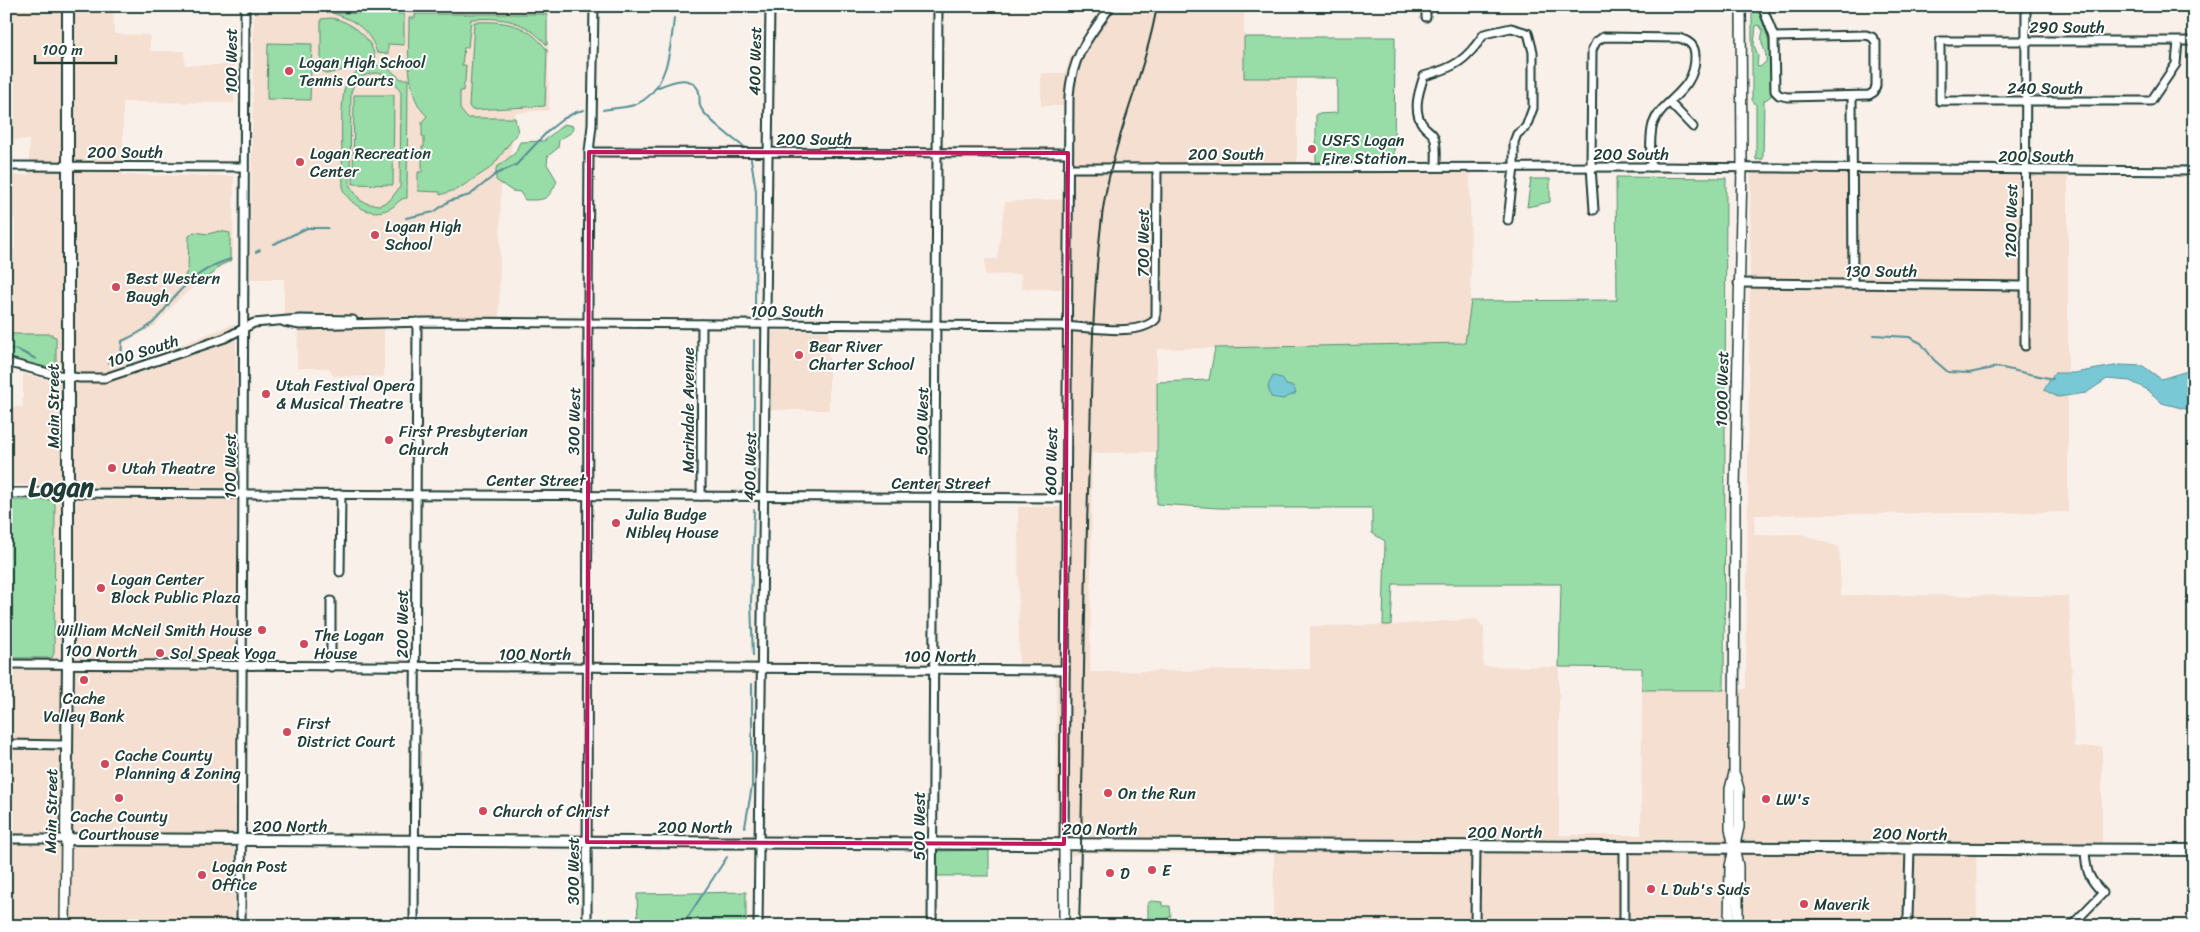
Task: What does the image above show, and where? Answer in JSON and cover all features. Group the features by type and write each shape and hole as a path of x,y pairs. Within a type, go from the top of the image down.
{"highway":[{"name":"Main Street","path":"66,839 68,745 68,6"},
{"name":"200 North","path":"66,839 2194,850"}],"main road":[{"name":"1000 West","path":"1735,925 1738,866 1734,848 1739,827 1739,789 1734,773 1738,284 1742,168 1741,6"},
{"name":"Center Street","path":"6,493 68,493"},
{"name":"Main Street","path":"65,926 66,839"},
{"name":"600 West","path":"1064,844 1064,926"}],"street":[{"name":"100 West","path":"241,926 245,6"},
{"name":"300 West","path":"587,926 589,152 592,125 594,6"},
{"name":"400 West","path":"758,926 770,6"},
{"name":"500 West","path":"932,926 938,6"},
{"path":"1044,6 1109,7"},
{"path":"1306,6 1339,6"},
{"path":"1426,6 1426,17"},
{"path":"1762,6 1774,37 1775,91 1779,95 1852,96 1869,95 1874,92 1876,42 1872,37 1866,35 1774,37"},
{"name":"1200 West","path":"2025,346 2026,6"},
{"name":"600 West","path":"1064,844 1069,96 1073,68 1078,54 1109,7"},
{"path":"1436,167 1436,139 1432,132 1423,125 1418,109 1417,96 1424,76 1450,68 1463,60 1484,34 1511,28 1528,33 1533,52 1533,108 1526,127 1517,134 1514,142 1514,167 1508,220"},
{"path":"1594,210 1591,167 1592,50 1596,42 1603,37 1679,38 1689,41 1695,48 1694,69 1682,91 1659,113 1653,123 1651,167"},
{"name":"290 South","path":"1940,101 1940,40 2194,41"},
{"name":"240 South","path":"1940,101 2151,101 2176,64 2178,41"},
{"path":"1852,96 1852,284"},
{"path":"1670,103 1693,127"},
{"name":"200 South","path":"589,152 1068,154"},
{"name":"200 South","path":"6,166 244,167"},
{"name":"200 South","path":"1068,168 1651,167 2194,171"},
{"name":"700 West","path":"1156,319 1157,168"},
{"name":"130 South","path":"1738,284 2024,286"},
{"name":"100 South","path":"6,362 42,373 68,377 106,378 225,338 260,322 284,322 300,325 406,324 416,322 1067,326 1093,329 1138,328 1150,326 1156,319"},
{"name":"200 West","path":"414,926 416,322"},
{"name":"Marindale Avenue","path":"702,324 702,496"},
{"name":"Center Street","path":"68,493 1065,498"},
{"path":"340,572 341,494"},
{"path":"331,601 331,667"},
{"name":"100 North","path":"6,664 1065,670"},
{"path":"6,744 68,745"},
{"name":"200 North","path":"6,839 66,839"},
{"path":"1475,926 1476,847"},
{"path":"1624,847 1624,926"},
{"path":"1735,925 1903,924 1908,918 1910,849"},
{"path":"2071,926 2104,893 2094,884 2086,871 2085,850"}],"highlighted area":[{"path":"589,152 1068,153 1064,844 587,842"}],"shaded area":[{"path":"6,6 113,6 114,34 150,35 150,51 184,51 185,65 234,65 234,103 123,102 123,175 234,176 233,261 211,272 179,299 155,326 124,343 123,365 141,361 233,324 236,339 237,568 234,926 6,926 6,658 51,658 54,656 55,505 53,501 53,485 6,485 6,407 23,407 23,374 52,381 52,334 6,334 6,250 15,249 15,219 6,219 6,175 29,175 29,140 6,140"},
{"path":"1106,6 1244,6 1244,78 1297,78 1297,162 1473,164 1470,178 1471,301 1466,343 1157,349 1156,452 1092,453 1090,672 1310,669 1310,626 1391,625 1476,619 1484,627 1483,666 1559,667 1559,835 1641,835 1642,690 1746,689 1751,163 2068,164 2068,512 1755,515 1754,535 1801,534 1839,547 1841,595 2069,596 2074,747 2102,747 2102,844 1976,846 1977,926 1273,926 1274,854 1083,853 1057,859 1056,673 1019,673 1018,507 1060,507 1063,289 1022,289 1021,274 985,275 985,259 997,259 1005,202 1065,199 1065,106 1041,106 1041,73 1065,73 1070,57"},
{"name":"Logan High School","path":"254,10 548,10 549,110 515,113 511,153 501,183 499,317 384,316 384,377 333,376 329,368 297,368 298,319 284,314 284,279 250,279"},
{"name":"Bear River Charter School","path":"770,331 829,331 829,410 770,410"}],"green space":[{"path":"1752,6 1757,6 1769,41 1771,96 1764,101 1763,159 1756,160 1756,105 1752,100","holes":["1759,25 1763,31 1762,44 1766,54 1766,62 1760,67 1757,66 1758,56 1754,45 1756,26"]},
{"path":"332,13 404,14 404,45 388,44 388,54 377,53 366,32 348,19"},
{"path":"415,14 547,14 547,45 522,25 503,20 471,19 468,47 464,48 462,65 466,65 465,82 463,91 460,91 460,109 467,118 515,118 518,132 492,167 458,189 440,195 440,192 418,191 418,172 422,172 422,147 424,147 422,122 427,116 414,96 409,70 409,18 415,18"},
{"path":"332,18 347,23 367,39 374,54 375,62 327,74 321,70 321,19"},
{"path":"474,22 505,23 523,29 532,34 547,50 545,106 472,110 469,106"},
{"path":"1244,37 1395,37 1394,164 1316,162 1316,114 1337,113 1337,78 1244,78"},
{"name":"Logan High School Tennis Courts","path":"268,43 312,44 310,100 267,99"},
{"path":"376,65 389,69 401,79 408,79 407,198 402,199 391,208 377,212 357,206 343,190 342,151 343,102 347,82 360,70","holes":["376,73 392,79 401,93 400,187 390,200 380,205 361,201 350,186 351,92 357,81 363,76"]},
{"path":"354,95 394,95 393,185 353,184"},
{"path":"564,124 573,126 572,132 559,140 558,148 548,156 547,164 557,181 548,196 537,200 525,200 520,192 512,191 496,180 496,168 515,153 520,142 544,141"},
{"path":"1616,177 1726,178 1724,690 1642,690 1642,668 1559,667 1561,584 1393,584 1391,625 1383,625 1385,541 1372,533 1372,508 1219,508 1157,504 1157,382 1209,380 1215,348 1465,343 1471,301 1617,300"},
{"path":"1531,179 1550,179 1550,202 1527,207"},
{"path":"219,231 230,233 230,261 219,266 213,274 197,282 186,280 189,236 194,232 208,234"},
{"path":"6,334 52,334 52,336 56,337 56,363 50,366 38,367 6,359"},
{"path":"6,500 49,500 55,503 54,653 52,658 6,658"},
{"path":"989,850 989,876 937,876 937,851"},
{"path":"746,892 746,926 638,926 637,894"},
{"path":"1151,901 1162,902 1162,906 1170,906 1171,916 1154,926 1148,926 1148,903"}],"water":[{"path":"2120,365 2143,366 2161,379 2194,369 2194,407 2185,409 2162,403 2148,390 2130,381 2107,379 2086,393 2058,397 2044,390 2054,373 2074,373"},
{"path":"1273,376 1282,378 1286,385 1293,386 1296,393 1283,399 1271,397 1268,386"}],"waterway":[{"path":"603,110 634,105 654,91 669,56 674,18"},
{"path":"656,88 684,80 694,84 699,91 700,106 704,112 722,130 748,149"},
{"path":"406,218 434,212 449,201 470,195 496,174 516,165 549,130 563,119 584,110"},
{"path":"751,159 756,191 755,310"},
{"path":"274,244 307,228 328,228"},
{"path":"256,252 260,250"},
{"path":"109,363 121,360 122,341 153,323 186,285 207,269 231,259"},
{"path":"1874,335 1909,337 1921,343 1934,360 1948,372 1969,373 1998,367 2053,379"},
{"path":"754,340 754,484"},
{"path":"6,348 18,350 36,359"},
{"path":"753,656 751,602 754,510"},
{"path":"745,827 752,786 752,684"},
{"path":"682,926 727,857"}],"railway":[{"path":"1079,926 1086,559 1092,351 1097,266 1103,209 1108,183 1121,132 1152,32 1157,6"}],"place":[{"name":"Logan High School Tennis Courts","path":"289,71"},
{"name":"USFS Logan Fire Station","path":"1312,149"},
{"name":"Logan Recreation Center","path":"300,162"},
{"name":"Logan High School","path":"375,235"},
{"name":"Best Western Baugh","path":"116,287"},
{"name":"Bear River Charter School","path":"799,355"},
{"name":"Utah Festival Opera & Musical Theatre","path":"266,394"},
{"name":"First Presbyterian Church","path":"389,440"},
{"name":"Utah Theatre","path":"112,468"},
{"name":"Julia Budge Nibley House","path":"616,523"},
{"name":"Logan Center Block Public Plaza","path":"101,588"},
{"name":"William McNeil Smith House","path":"262,630"},
{"name":"The Logan House","path":"304,644"},
{"name":"Sol Speak Yoga","path":"160,653"},
{"name":"Cache Valley Bank","path":"84,680"},
{"name":"First District Court","path":"287,732"},
{"name":"Cache County Planning & Zoning","path":"105,764"},
{"name":"On the Run","path":"1108,793"},
{"name":"Cache County Courthouse","path":"119,798"},
{"name":"LW's","path":"1766,799"},
{"name":"Church of Christ","path":"483,811"},
{"name":"E","path":"1152,870"},
{"name":"D","path":"1110,873"},
{"name":"Logan Post Office","path":"202,875"},
{"name":"L Dub's Suds","path":"1651,889"},
{"name":"Maverik","path":"1804,904"}],"district":[{"name":"Logan","path":"61,487"}]}
